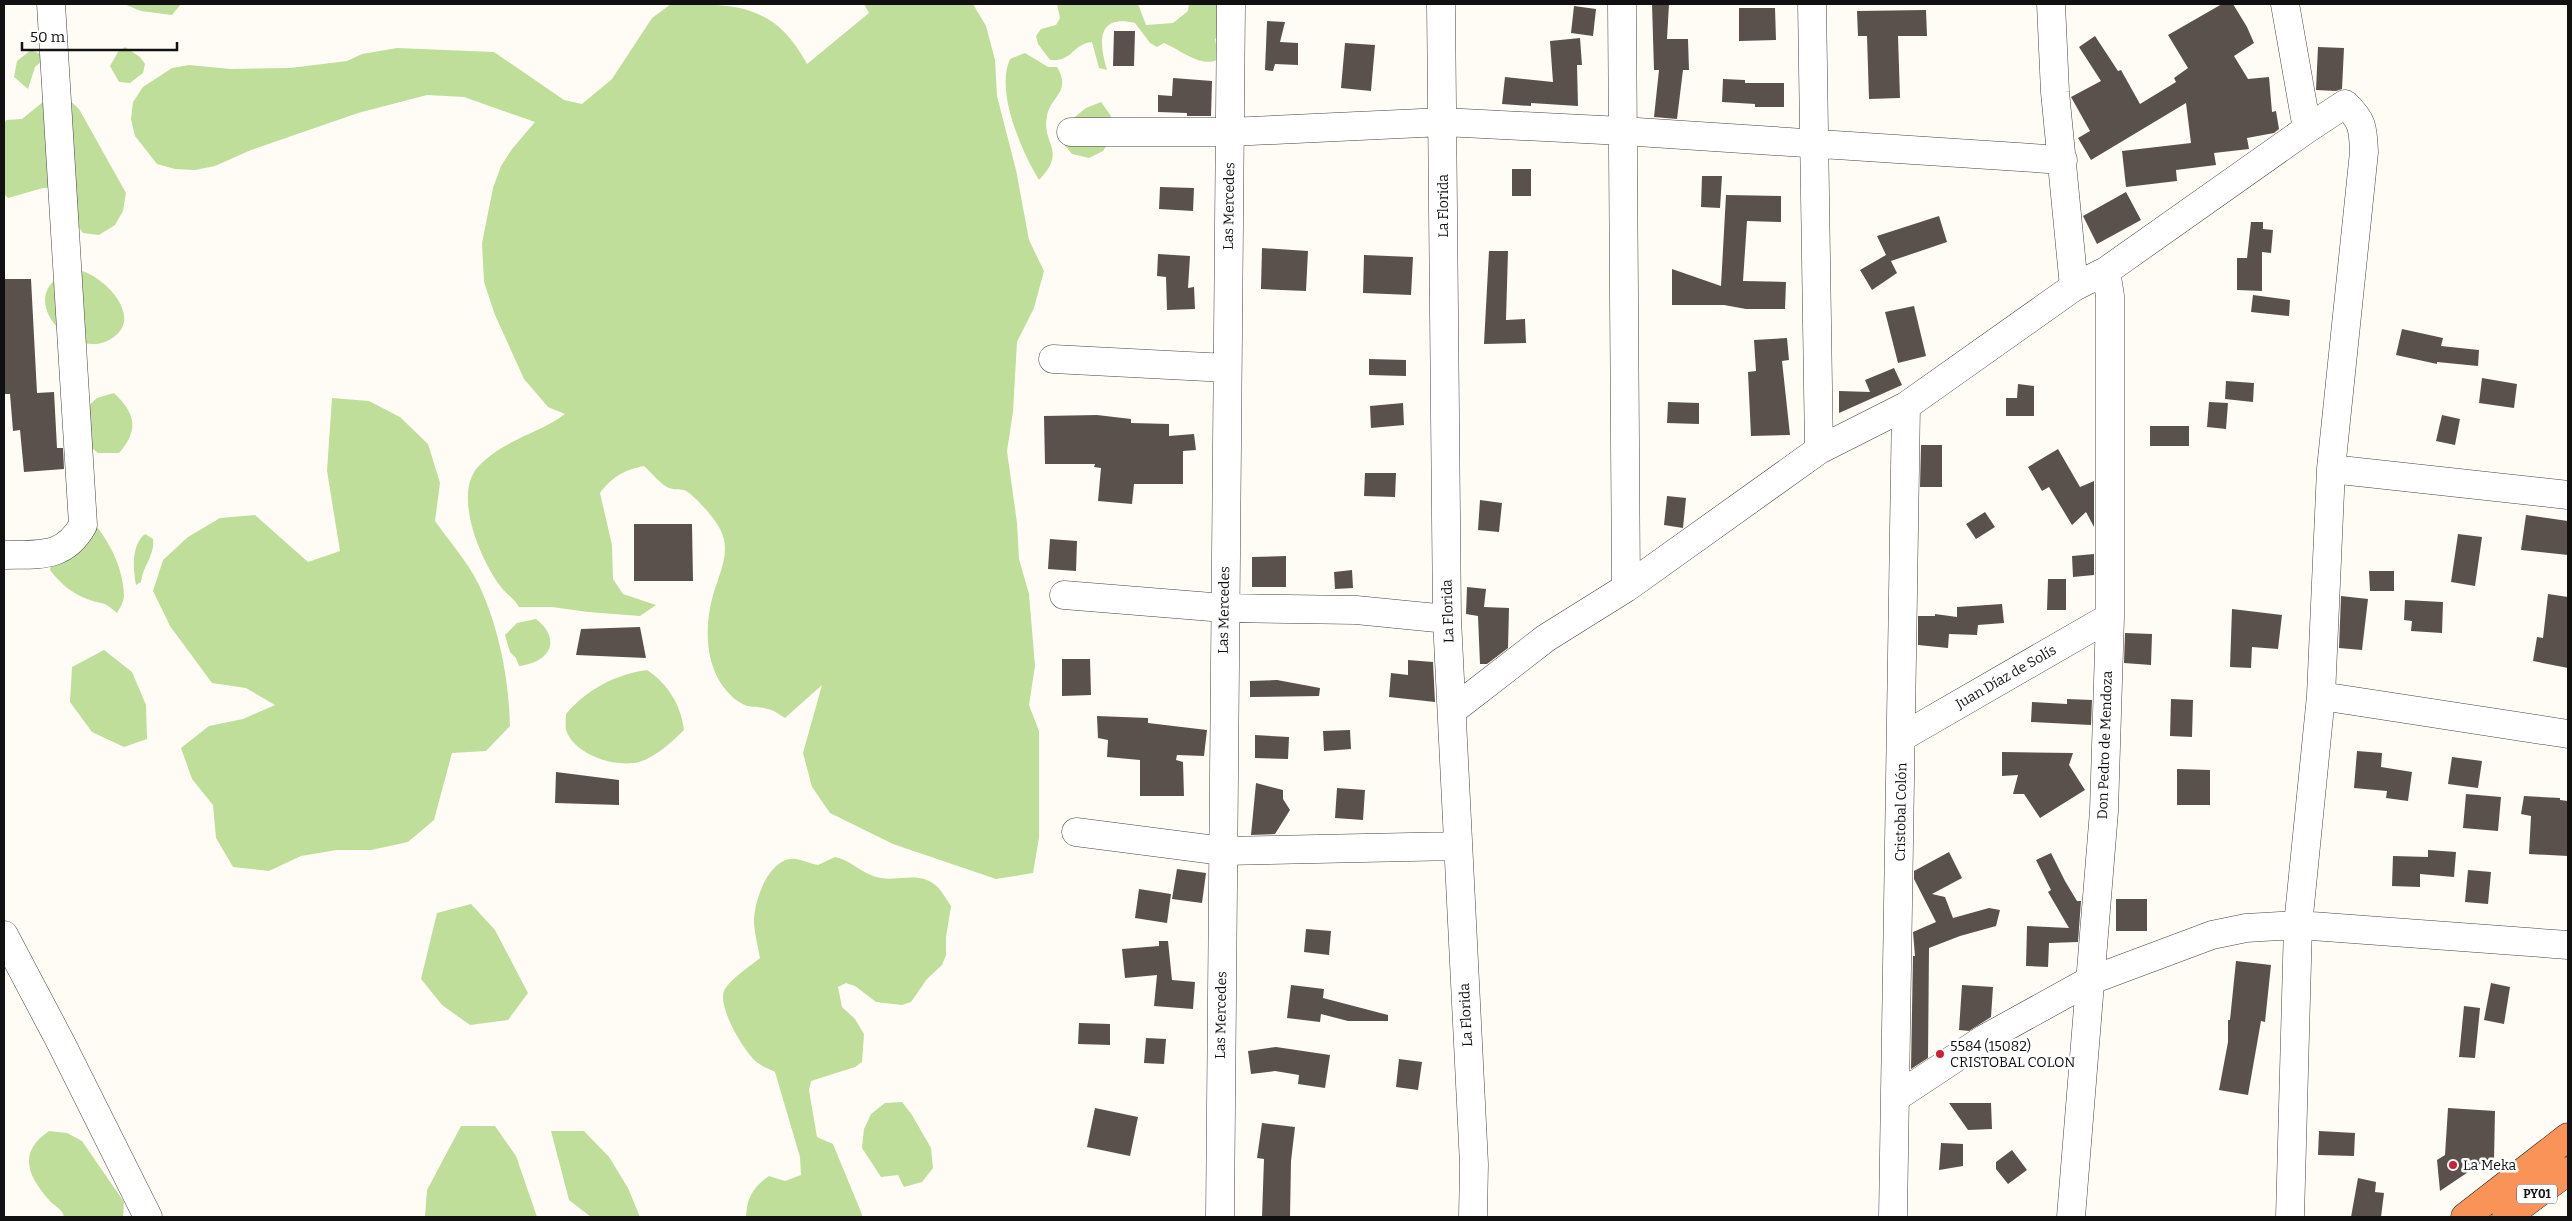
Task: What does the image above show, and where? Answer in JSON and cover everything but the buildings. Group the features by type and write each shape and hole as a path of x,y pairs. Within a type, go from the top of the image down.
{"highway":[{"name":"PY01","path":"2465,1217 2568,1137"},
{"name":"PY01","path":"2506,1217 2568,1171"}],"street":[{"path":"4,555 56,551 75,540 83,525 51,4"},
{"name":"Las Mercedes","path":"1220,1217 1224,608 1231,4"},
{"name":"La Florida","path":"1440,4 1443,122 1447,619 1474,1164 1473,1217"},
{"path":"1622,4 1626,588"},
{"path":"1812,4 1820,450"},
{"path":"2051,4 2055,92 2074,287"},
{"path":"2285,4 2307,129"},
{"path":"1453,710 1546,638 1626,588 1820,450 1906,406 2074,287 2106,271 2344,104 2357,115 2362,126 2364,152 2331,469 2322,696 2298,925 2290,1217"},
{"path":"1071,132 1230,132 1443,122 1622,130 2063,160"},
{"name":"Don Pedro de Mendoza","path":"2072,1217 2089,982 2104,811 2110,617 2110,296 2106,271"},
{"path":"1054,359 1227,368"},
{"name":"Cristobal Colón","path":"1893,1217 1906,406"},
{"path":"2331,469 2568,495"},
{"path":"1064,595 1224,608 1356,610 1447,619"},
{"name":"Juan Díaz de Solís","path":"1902,737 2110,617"},
{"path":"2322,696 2568,734"},
{"path":"1076,832 1223,852 1457,846"},
{"path":"1895,1098 1984,1039 2089,982 2212,935 2246,928 2298,925 2568,945"},
{"path":"4,935 61,1043 148,1217"}],"green space":[{"path":"124,4 181,4 172,15 141,11"},
{"path":"671,4 715,5 751,11 766,18 781,29 807,64 869,13 864,4 973,4 986,26 995,60 997,96 1016,170 1029,240 1044,271 1034,308 1017,342 1013,412 1007,451 1017,523 1019,559 1029,594 1035,666 1029,705 1039,731 1039,838 1033,873 996,879 893,844 830,813 812,787 803,753 822,685 785,718 775,711 741,703 726,690 712,665 708,637 710,609 725,554 723,537 714,520 688,492 671,489 659,481 644,466 619,475 600,493 612,545 613,579 623,594 656,605 640,616 552,607 519,607 493,576 479,546 469,511 468,494 471,479 478,467 494,453 565,414 548,407 524,379 495,315 484,282 482,243 493,188 501,166 512,149 535,122 464,97 427,95 358,113 251,150 215,166 195,170 175,169 157,164 135,136 131,119 133,102 143,87 172,68 189,65 231,69 290,68 347,61 362,54 397,48 494,52 564,100 582,104 612,79 652,18"},
{"path":"1057,4 1138,4 1146,25 1173,23 1188,11 1189,4 1229,4 1223,34 1215,39 1219,59 1206,62 1164,43 1157,47 1150,43 1135,23 1122,21 1113,23 1103,33 1104,60 1107,70 1099,68 1092,42 1085,43 1068,56 1058,60 1050,60 1038,44 1036,36 1041,29 1056,25 1060,18"},
{"path":"125,47 140,57 145,64 143,73 130,83 119,82 110,66 118,52"},
{"path":"31,50 47,57 35,67 28,89 14,77 17,61"},
{"path":"1025,53 1048,67 1057,67 1062,83 1059,94 1049,109 1047,116 1046,126 1052,147 1052,161 1039,180 1018,138 1012,121 1006,88 1006,73 1010,59"},
{"path":"49,97 66,97 79,109 126,193 123,211 115,225 99,235 83,233 71,217 60,187 43,188 8,198 4,194 4,124 6,120 22,119"},
{"path":"1101,102 1111,116 1106,135 1108,143 1103,151 1089,158 1072,154 1062,142 1066,124 1086,108"},
{"path":"78,270 87,273 107,287 116,296 122,307 124,317 122,327 115,336 99,344 81,342 66,335 53,322 46,307 46,292 56,279"},
{"path":"114,393 131,415 132,429 130,437 119,453 98,453 82,440 84,410 97,398"},
{"path":"332,398 369,401 400,417 428,444 440,483 435,521 469,568 486,601 502,654 508,690 510,726 486,751 452,753 434,820 408,842 371,850 337,850 301,856 269,871 233,867 216,838 213,805 192,779 181,748 209,726 243,719 275,705 246,688 212,683 170,626 153,591 163,560 188,537 220,518 255,515 308,562 340,551 327,471"},
{"path":"97,527 112,550 121,576 124,597 117,613 106,604 81,597 71,591 50,570 53,553 81,534"},
{"path":"145,534 153,539 153,545 141,582 136,585 134,572 135,551 137,544"},
{"path":"536,619 549,635 549,649 538,660 519,666 516,658 510,652 505,635 517,623"},
{"path":"104,650 132,672 146,705 147,739 124,747 92,732 70,702 72,667"},
{"path":"647,670 667,689 680,712 684,730 669,744 645,760 619,763 597,758 587,753 570,739 566,730 566,714 574,705 602,684 624,675"},
{"path":"835,857 873,876 889,879 920,878 937,886 951,906 946,937 946,955 942,965 927,979 911,1002 902,1005 876,1002 855,986 846,983 838,987 842,1007 855,1019 864,1034 862,1062 855,1067 811,1081 809,1090 817,1137 833,1144 863,1217 746,1217 749,1198 763,1180 769,1176 785,1181 801,1175 800,1157 775,1072 762,1066 752,1058 739,1040 724,1006 723,996 725,989 732,980 760,958 754,928 754,915 764,882 771,872 786,860 796,859 818,865"},
{"path":"471,904 495,930 528,993 508,1020 470,1025 442,1005 421,979 437,913"},
{"path":"902,1102 912,1115 931,1148 933,1168 922,1182 904,1187 898,1175 881,1177 862,1148 864,1129 871,1114 885,1103"},
{"path":"461,1126 495,1126 516,1156 537,1217 425,1217 427,1190"},
{"path":"49,1131 67,1133 82,1141 124,1202 123,1217 64,1217 60,1210 41,1191 31,1173 30,1155 39,1139"},
{"path":"551,1131 584,1131 609,1157 628,1188 640,1217 591,1217 569,1200"}],"place":[{"name":"5584 (15082) CRISTOBAL COLON","path":"1940,1054"},
{"name":"La Meka","path":"2453,1165"}]}
